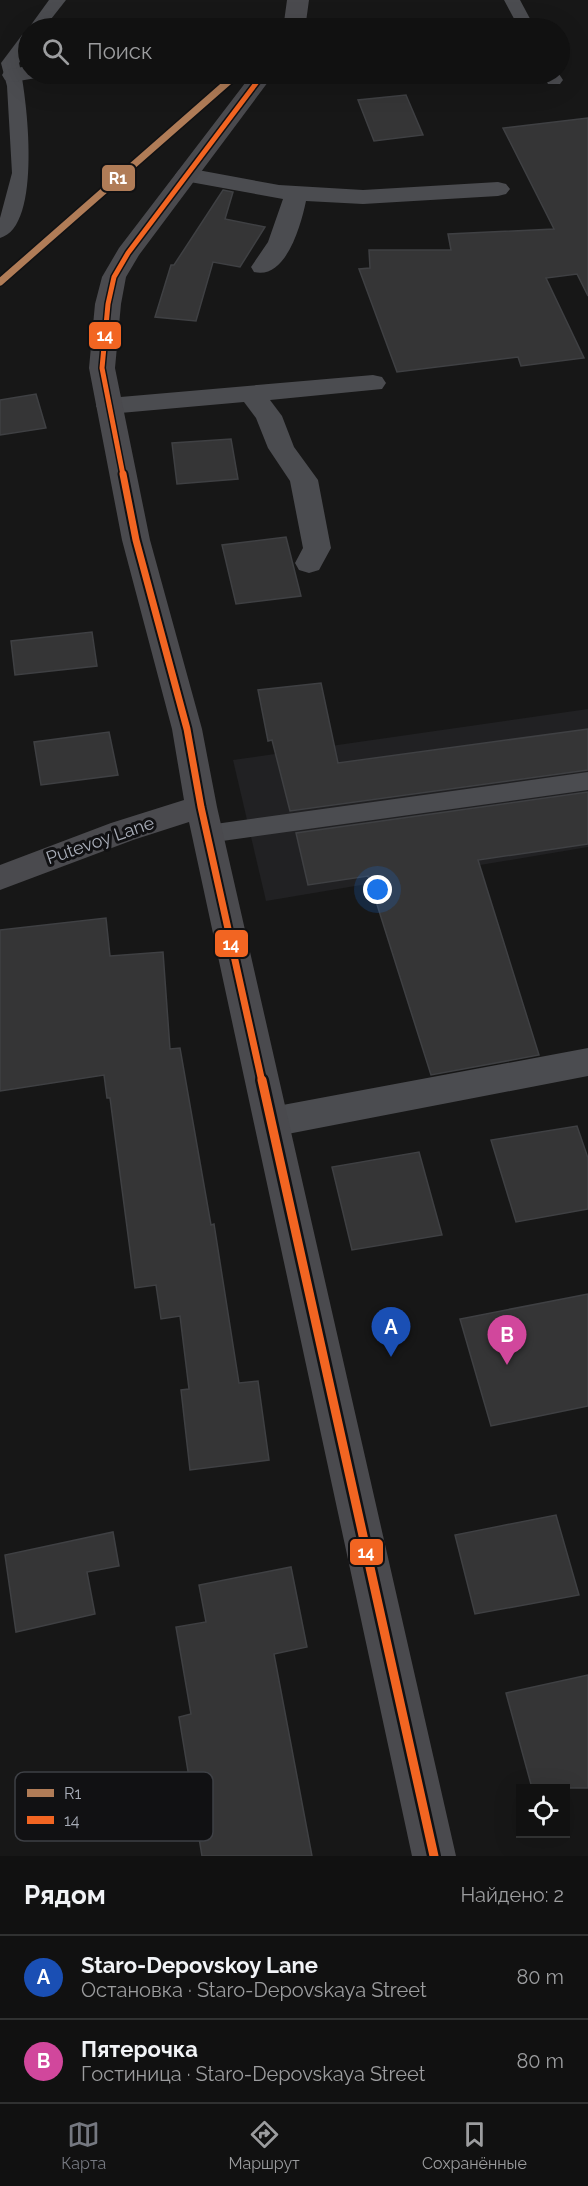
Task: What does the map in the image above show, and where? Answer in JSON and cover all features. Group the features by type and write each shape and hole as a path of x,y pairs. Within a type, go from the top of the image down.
{"main road":[{"path":"296,18 298,0"},
{"path":"255,84 128,253 114,277 108,304 102,368 136,540 186,729 434,1856"},
{"name":"Putevoy Lane","path":"0,878 122,831 205,821"}],"street":[{"path":"187,175 297,193 363,197 498,189"},
{"path":"263,267 275,256 291,217 297,193"},
{"path":"109,406 373,383"},
{"path":"251,394 269,416 280,448 304,480 317,548 309,564"},
{"path":"272,1122 588,1062"}],"lane":[{"path":"44,18 58,0"},
{"path":"512,0 522,18"},
{"path":"0,232 8,227 21,173 14,75 10,63 18,52"},
{"path":"205,821 588,781"}],"shaded area":[{"path":"588,709 588,847 266,901 233,760"}],"building":[{"path":"406,95 423,135 374,141 358,100"},
{"path":"588,118 588,296 577,274 546,278 584,358 521,366 518,357 397,372 359,269 370,268 369,250 451,250 448,234 554,229 503,128"},
{"path":"223,190 233,192 225,219 265,227 240,267 213,262 196,321 155,317 171,265 174,265"},
{"path":"36,394 46,428 0,435 0,400"},
{"path":"231,439 238,479 177,484 172,443"},
{"path":"286,537 301,596 236,604 222,545"},
{"path":"92,632 97,666 15,675 11,641"},
{"path":"321,683 338,763 588,729 588,770 290,811 272,740 268,741 258,690"},
{"path":"109,732 118,775 41,785 34,742"},
{"path":"588,792 588,844 478,860 539,1055 431,1075 368,876 308,885 296,833"},
{"path":"106,918 110,956 163,952 170,1049 180,1048 211,1225 214,1224 239,1383 258,1381 269,1460 190,1470 181,1390 189,1389 180,1316 161,1319 156,1285 135,1288 110,1098 107,1098 104,1075 0,1091 0,930"},
{"path":"577,1126 588,1158 588,1209 516,1222 491,1140"},
{"path":"419,1152 442,1235 352,1250 332,1167"},
{"path":"588,1294 588,1406 491,1426 460,1319"},
{"path":"556,1515 579,1595 475,1614 455,1535"},
{"path":"113,1532 119,1566 87,1572 95,1614 16,1632 5,1555"},
{"path":"291,1567 307,1647 274,1654 312,1856 202,1856 200,1841 213,1841 213,1772 188,1772 179,1717 191,1714 176,1627 206,1622 199,1585"},
{"path":"588,1675 588,1788 570,1788 570,1784 531,1784 506,1693"}],"transit line":[{"name":"R1","path":"0,282 226,84"},
{"name":"14","path":"255,84 128,253 114,277 108,304 102,368 136,540 187,729 201,807 434,1856"}],"place":[{"name":"Staro-Depovskoy Lane","path":"391,1357"},
{"name":"Пятерочка","path":"507,1365"}]}
